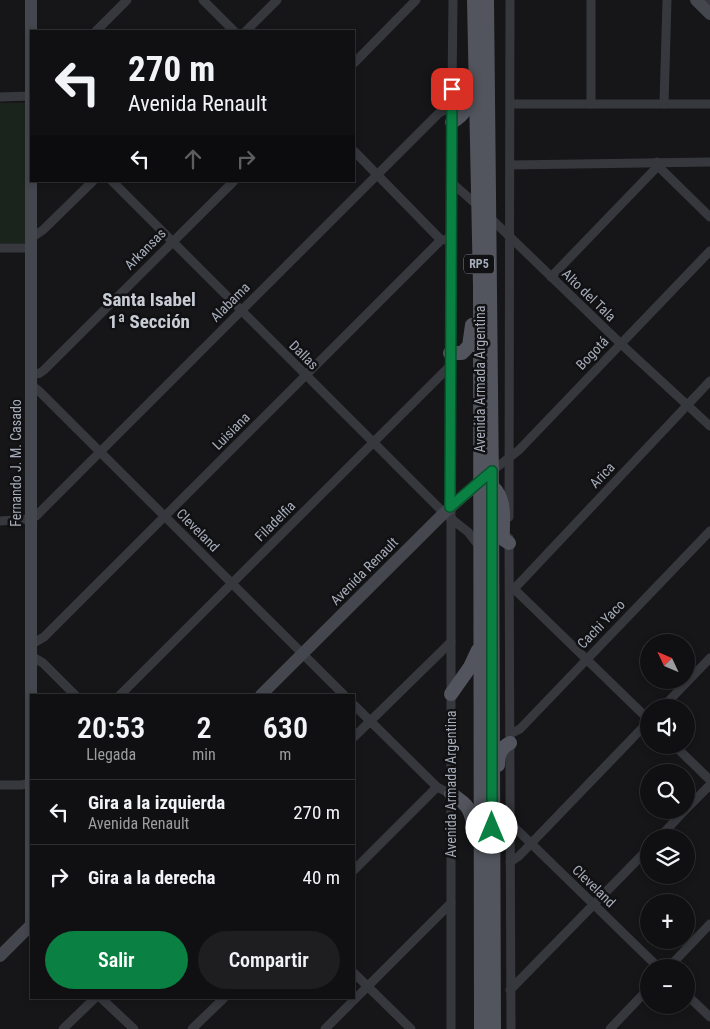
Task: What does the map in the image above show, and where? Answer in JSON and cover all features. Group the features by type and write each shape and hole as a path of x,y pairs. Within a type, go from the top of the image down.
{"main road":[{"name":"Avenida Armada Argentina","path":"481,1029 479,546 486,484 492,471 487,0"},
{"name":"Avenida Armada Argentina","path":"472,3 475,46 486,484 494,1029"},
{"path":"452,122 464,114 467,107 470,93 471,57 475,46"},
{"path":"450,360 469,346 474,297 480,286"},
{"path":"486,484 499,496 502,505 503,539 509,543"},
{"path":"451,694 470,667 480,644"},
{"path":"492,828 497,803 498,758 510,738"},
{"path":"451,794 469,808 481,851"},
{"path":"474,1029 474,1007 481,983"}],"street":[{"name":"Fernando J. M. Casado","path":"31,0 31,30"},
{"path":"97,30 127,0"},
{"path":"203,0 233,30"},
{"path":"247,30 277,0"},
{"path":"355,62 416,0"},
{"name":"Avenida Armada Argentina","path":"451,1029 451,694 448,513 453,0"},
{"path":"510,0 509,543 512,587 510,738 511,1029"},
{"path":"590,104 591,0"},
{"path":"664,104 667,0"},
{"path":"0,97 30,96"},
{"path":"510,104 710,104"},
{"name":"Alabama","path":"30,520 439,113 452,107"},
{"path":"355,153 441,240 451,239"},
{"path":"510,165 710,162"},
{"path":"658,164 710,217"},
{"path":"551,277 658,164"},
{"name":"Fernando J. M. Casado","path":"31,182 31,694"},
{"path":"0,248 31,243 92,182"},
{"name":"Dallas","path":"113,182 305,376 468,532 479,546"},
{"name":"Arkansas","path":"31,381 233,182"},
{"name":"Alto del Tala","path":"451,182 489,216 620,344 710,426"},
{"name":"Luisiana","path":"31,651 441,240"},
{"name":"Bogotá","path":"492,471 519,450 710,251"},
{"name":"Filadelfia","path":"121,694 373,443 450,360"},
{"name":"Cleveland","path":"31,381 34,387 343,694"},
{"name":"Arica","path":"512,587 710,381"},
{"name":"Avenida Renault","path":"262,694 448,513 486,484"},
{"path":"0,521 30,520"},
{"name":"Cachi Yaco","path":"510,738 710,531"},
{"path":"512,587 640,712"},
{"path":"355,736 450,642"},
{"path":"31,651 74,694"},
{"path":"671,699 710,658"},
{"path":"355,706 437,787 451,794"},
{"path":"510,862 519,856 640,730"},
{"path":"683,754 710,780"},
{"path":"0,785 30,783"},
{"path":"695,801 710,785"},
{"path":"355,869 437,787"},
{"path":"668,829 677,819"},
{"name":"Cleveland","path":"510,823 650,959"},
{"path":"510,990 640,857"},
{"path":"355,998 451,903"},
{"path":"677,959 710,924"},
{"path":"0,956 30,927"},
{"path":"355,974 410,1029"},
{"path":"610,1029 640,997"},
{"path":"63,1029 93,999"},
{"path":"102,999 134,1029"},
{"path":"192,1029 223,999"},
{"path":"325,1029 354,999"},
{"path":"695,1003 710,1017"}],"shaded area":[{"path":"0,103 28,103 26,243 0,243"}],"district":[{"name":"Santa Isabel 1ª Sección","path":"149,310"}],"route":[{"path":"452,89 450,507 492,471 492,828"}]}
